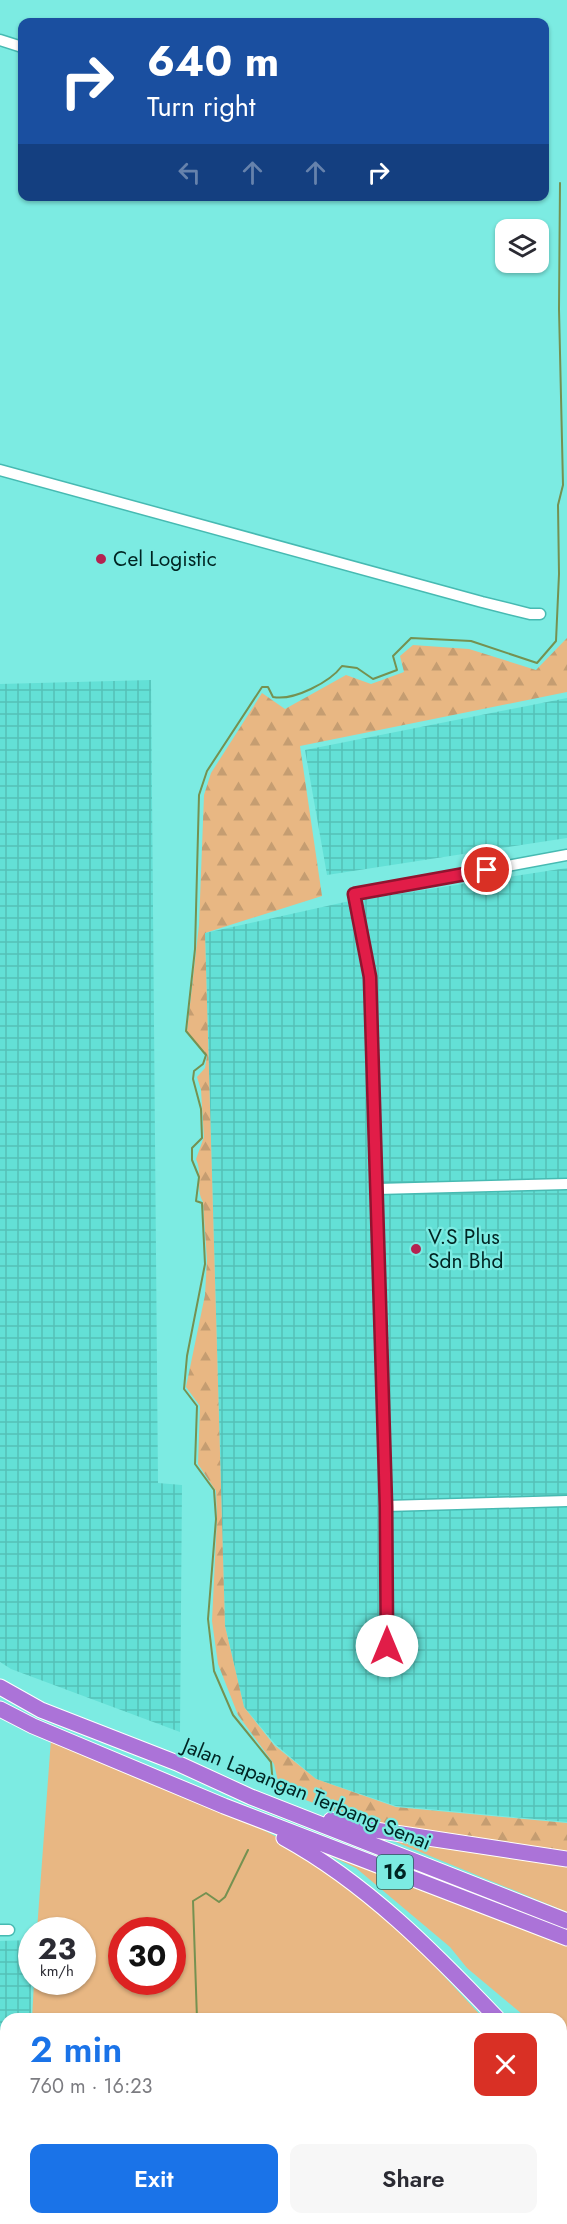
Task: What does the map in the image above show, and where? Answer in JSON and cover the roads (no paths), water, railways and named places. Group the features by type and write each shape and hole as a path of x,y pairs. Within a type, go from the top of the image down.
{"highway":[{"name":"Jalan Lapangan Terbang Senai","path":"2,1686 41,1710 177,1763 251,1797 567,1921"},
{"name":"Jalan Lapangan Terbang Senai","path":"0,1708 33,1726 224,1806 567,1938"},
{"path":"251,1797 362,1828 567,1858"},
{"path":"224,1806 308,1851 353,1883 410,1931 492,2013"},
{"path":"472,1992 501,2013"}],"street":[{"path":"0,40 18,46"},
{"path":"0,470 482,602 530,614 540,614"},
{"path":"387,1668 386,1506 370,977 354,894 567,855"},
{"path":"377,1189 567,1184"},
{"path":"386,1506 567,1502"}],"waterway":[{"path":"273,1784 271,1762 233,1715 214,1671 208,1619 216,1519 214,1490 195,1464 197,1406 184,1389 187,1356 205,1264 202,1203 196,1201 199,1177 192,1160 192,1148 202,1138 201,1109 193,1079 194,1071 203,1064 206,1055 186,1031 195,949 199,795 207,771 262,687 268,687 273,697 291,696 320,684 342,666 357,668 373,679 397,670 393,656 411,638 471,641 537,663 556,641 559,574 558,505 563,485 559,309 560,183"},
{"path":"197,2013 193,1901 206,1893 219,1902 225,1897 248,1850"}],"place":[{"name":"Cel Logistic","path":"101,559"},
{"name":"V.S Plus Sdn Bhd","path":"416,1249"}]}
